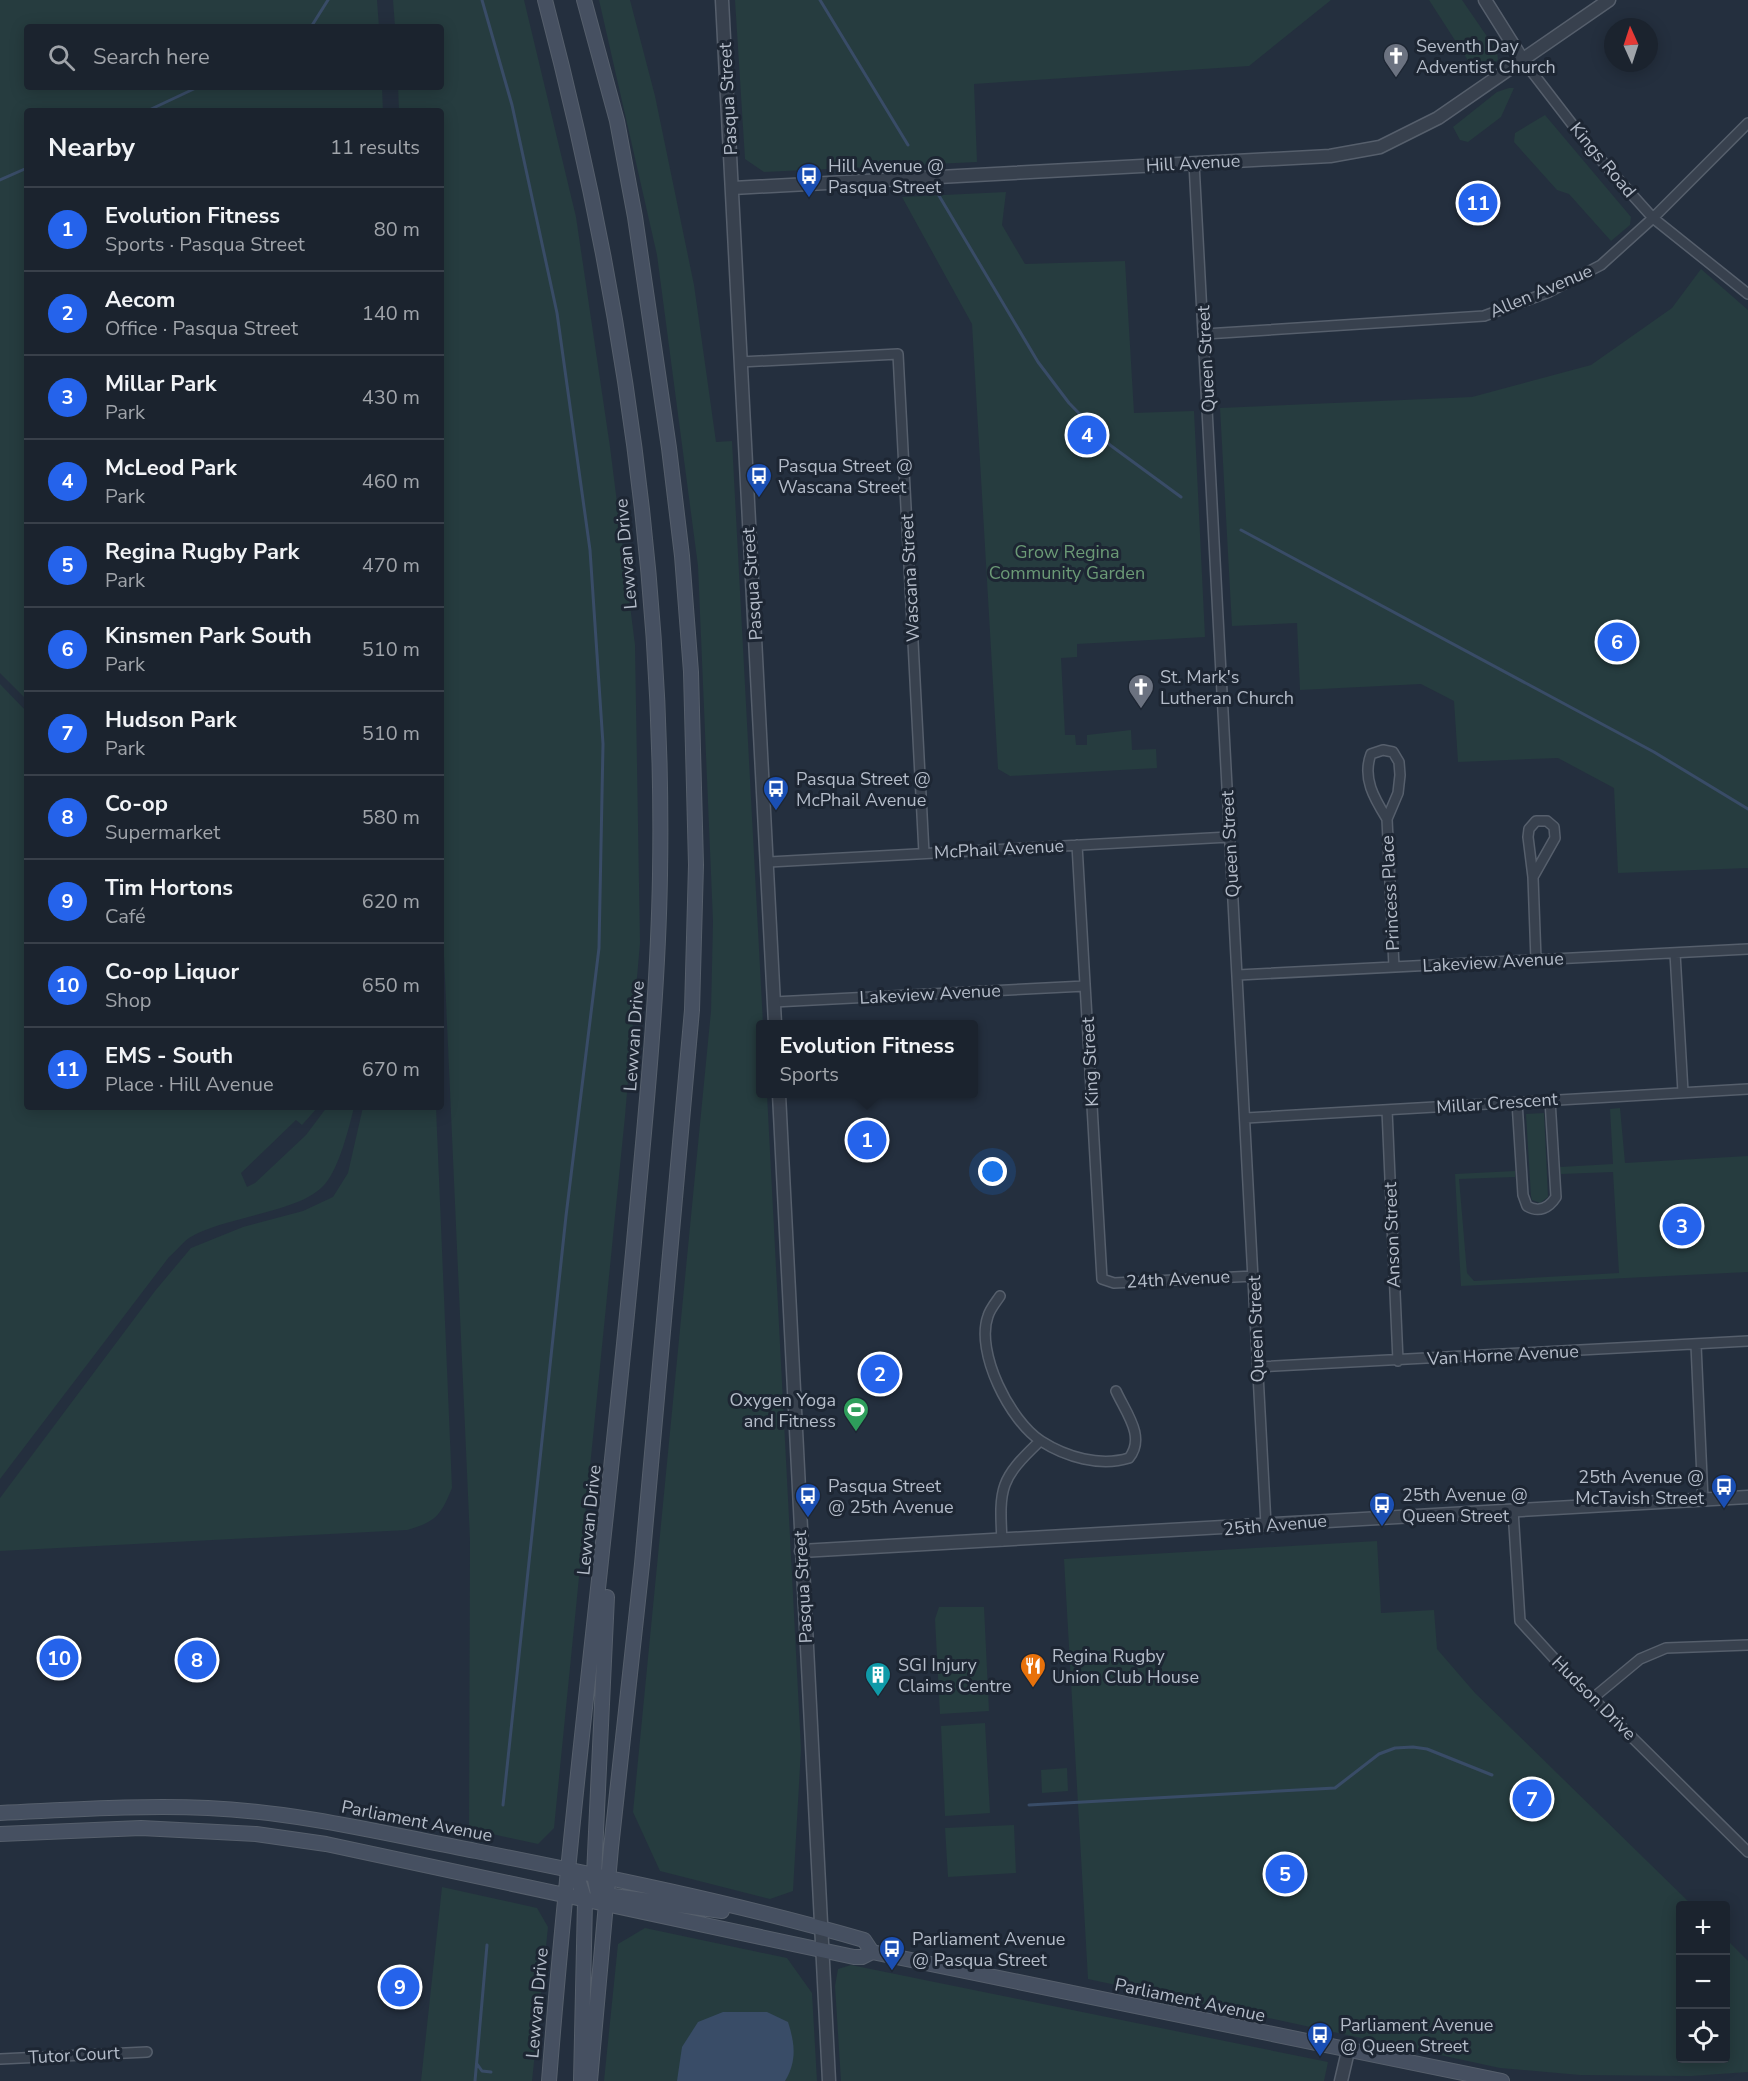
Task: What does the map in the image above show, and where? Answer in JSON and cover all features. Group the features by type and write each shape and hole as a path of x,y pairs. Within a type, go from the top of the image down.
{"main road":[{"name":"Lewvan Drive","path":"545,0 577,122 621,358 645,550 655,673 660,871 655,1025 609,1501 564,1897 549,2081"},
{"path":"580,2081 586,1932 601,1876 642,1564 692,1010 696,865 691,672 682,556 669,448 623,153 584,0"},
{"path":"601,1876 609,1501"},
{"name":"Parliament Avenue","path":"0,1813 126,1807 209,1808 332,1822 601,1876 820,1927 864,1940 872,1952"},
{"name":"Parliament Avenue","path":"0,1834 141,1828 256,1834 326,1844 564,1897 596,1898 688,1921 858,1958 872,1952 1502,2081"},
{"path":"567,1869 596,1898 789,1920"},
{"path":"590,2081 596,1898"},
{"name":"Parliament Avenue","path":"688,1921 718,1921 808,1938 820,1927"}],"street":[{"name":"Pasqua Street","path":"722,0 776,1020"},
{"name":"Kings Road","path":"1485,0 1522,59 1592,150 1653,218 1748,294"},
{"name":"Hill Avenue","path":"733,188 1330,156 1380,147 1438,118 1610,0"},
{"name":"Allen Avenue","path":"1205,334 1484,316 1548,292 1601,265 1653,218 1748,123"},
{"name":"Queen Street","path":"1194,163 1205,334 1266,1525"},
{"name":"Wascana Street","path":"740,362 898,354 924,853"},
{"name":"Princess Place","path":"1387,819 1372,794 1368,777 1371,754 1383,750 1393,752 1399,762 1400,775 1398,793 1387,819 1394,967"},
{"path":"1533,877 1555,838 1554,827 1547,821 1536,821 1529,829 1536,960"},
{"name":"McPhail Avenue","path":"768,862 1229,837"},
{"name":"King Street","path":"1077,845 1102,1279"},
{"name":"Lakeview Avenue","path":"1238,975 1748,949"},
{"path":"1675,953 1683,1092"},
{"name":"Lakeview Avenue","path":"774,1002 1085,986"},
{"name":"Millar Crescent","path":"1246,1118 1748,1089"},
{"name":"Pasqua Street","path":"779,1098 829,2081"},
{"path":"1517,1102 1523,1195 1527,1206 1533,1210 1543,1209 1556,1197 1550,1100"},
{"name":"Anson Street","path":"1387,1110 1398,1361"},
{"name":"24th Avenue","path":"1102,1279 1114,1282 1254,1276"},
{"path":"1000,1296 988,1316 986,1335 993,1374 1007,1403 1040,1441 1076,1457 1099,1462 1129,1458 1137,1448 1137,1436 1116,1391"},
{"name":"Van Horne Avenue","path":"1258,1367 1748,1341"},
{"path":"1696,1345 1703,1500"},
{"path":"1002,1541 999,1499 1002,1484 1019,1460 1040,1441"},
{"name":"25th Avenue","path":"801,1551 1748,1497"},
{"name":"Hudson Drive","path":"1513,1510 1520,1621 1593,1698 1748,1852"},
{"path":"1593,1698 1640,1659 1666,1648 1748,1645"},
{"path":"1341,2081 1348,2051"},
{"name":"Tutor Court","path":"0,2059 147,2052"}],"green space":[{"path":"0,0 377,0 379,24 24,24 24,90 382,90 383,108 24,108 24,697 0,673"},
{"path":"393,0 524,0 576,217 610,447 635,645 640,943 625,1116 554,1828 538,1844 469,1829 470,1540 444,956 444,108 399,108 398,90 444,90 444,24 395,24"},
{"path":"599,0 630,0 655,96 694,285 716,442 732,441 763,1020 756,1020 756,1098 767,1098 801,1749 793,1891 770,1899 660,1871 633,1812 711,1011 713,921 698,566 657,255"},
{"path":"735,0 1331,0 1249,66 974,84 977,162 764,172 745,159"},
{"path":"1429,0 1462,0 1497,51 1498,60 1478,76"},
{"path":"1514,88 1501,117 1468,142 1460,140 1453,127 1497,92"},
{"path":"1545,115 1631,217 1630,225 1611,241 1569,194 1557,190 1514,142 1515,133"},
{"name":"Grow Regina Community Garden","path":"1006,192 1002,225 1025,264 1125,261 1134,413 1194,411 1205,637 1077,644 1077,657 1061,658 1065,735 1075,735 1076,745 1087,745 1087,735 1131,730 1132,750 1156,749 1157,768 1010,776 998,769 972,324 902,197"},
{"path":"1701,269 1748,310 1748,868 1618,873 1614,788 1558,758 1458,762 1454,701 1421,684 1300,690 1297,623 1232,626 1220,408 1472,397 1591,365 1672,308"},
{"path":"0,684 24,709 24,1110 315,1110 302,1125 296,1120 241,1173 247,1187 255,1183 306,1135 325,1110 353,1110 339,1158 330,1177 314,1194 299,1202 204,1231 189,1238 169,1257 0,1479"},
{"path":"1620,1108 1625,1163 1748,1156 1748,1272 1461,1286 1455,1174 1515,1171 1515,1177 1459,1179 1467,1273 1474,1281 1619,1273 1613,1172 1561,1174 1560,1167 1613,1164 1610,1109"},
{"path":"362,1110 436,1110 452,1488 441,1511 425,1524 407,1530 0,1551 0,1498 155,1291 191,1248 243,1227 303,1211 333,1197 348,1173"},
{"path":"1544,1113 1548,1197 1540,1203 1532,1200 1531,1196 1526,1114"},
{"path":"1377,1541 1381,1613 1434,1610 1437,1649 1475,1693 1688,1901 1676,1901 1676,2063 1730,2063 1730,1943 1748,1961 1748,2072 1691,2076 1580,2075 1500,2068 1088,1979 1064,1559"},
{"path":"939,1607 984,1607 989,1711 940,1714 935,1619"},
{"path":"985,1723 990,1813 945,1816 941,1726"},
{"path":"1067,1768 1068,1791 1042,1793 1041,1770"},
{"path":"1014,1825 1016,1873 948,1877 945,1828"},
{"path":"442,1887 537,1908 548,1927 532,2081 421,2081"},
{"path":"645,1928 787,1958 812,1993 817,2081 604,2081 618,1944"},
{"path":"851,1965 1328,2062 1324,2081 841,2081 835,1986 838,1969"}],"water":[{"path":"723,2012 767,2012 788,2022 794,2052 792,2066 785,2081 677,2081 682,2047 698,2022"}],"waterway":[{"path":"313,24 328,0"},
{"path":"482,0 512,105 557,313 590,550 603,744 599,948 566,1216 503,1805"},
{"path":"820,0 908,145"},
{"path":"153,108 192,90"},
{"path":"0,180 24,169"},
{"path":"938,194 1038,362 1069,403 1110,445 1181,497"},
{"path":"1241,530 1654,752 1748,809"},
{"path":"1029,1805 1335,1788 1379,1754 1395,1748 1427,1749 1492,1775"},
{"path":"475,2081 487,1945"},
{"path":"477,2064 482,2071 491,2072"}],"place":[{"name":"Seventh Day Adventist Church","path":"1396,79"},
{"name":"Hill Avenue @ Pasqua Street","path":"809,199"},
{"name":"EMS - South","path":"1478,203"},
{"name":"McLeod Park","path":"1087,435"},
{"name":"Pasqua Street @ Wascana Street","path":"759,499"},
{"name":"Kinsmen Park South","path":"1617,642"},
{"name":"St. Mark's Lutheran Church","path":"1141,710"},
{"name":"Pasqua Street @ McPhail Avenue","path":"776,812"},
{"name":"Evolution Fitness","path":"867,1140"},
{"name":"Millar Park","path":"1682,1226"},
{"name":"Aecom","path":"880,1374"},
{"name":"Oxygen Yoga and Fitness","path":"856,1433"},
{"name":"25th Avenue @ McTavish Street","path":"1724,1510"},
{"name":"Pasqua Street @ 25th Avenue","path":"808,1519"},
{"name":"25th Avenue @ Queen Street","path":"1382,1528"},
{"name":"Co-op Liquor","path":"59,1658"},
{"name":"Co-op","path":"197,1660"},
{"name":"Regina Rugby Union Club House","path":"1033,1689"},
{"name":"SGI Injury Claims Centre","path":"878,1698"},
{"name":"Hudson Park","path":"1532,1799"},
{"name":"Regina Rugby Park","path":"1285,1874"},
{"name":"Parliament Avenue @ Pasqua Street","path":"892,1972"},
{"name":"Tim Hortons","path":"400,1987"},
{"name":"Parliament Avenue @ Queen Street","path":"1320,2058"}]}
